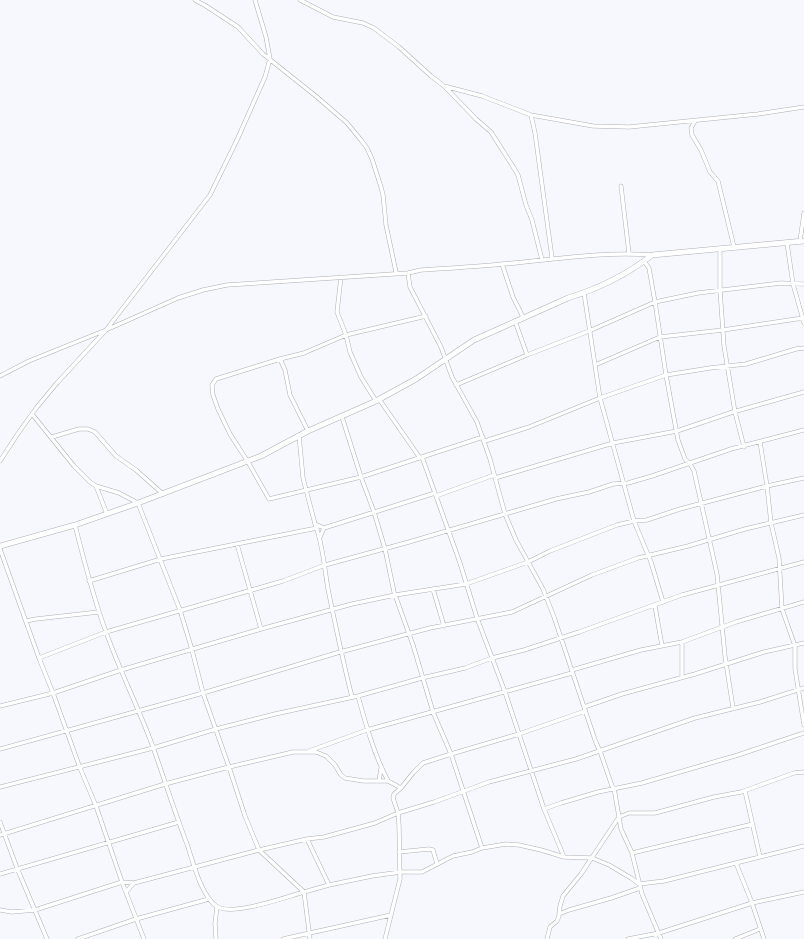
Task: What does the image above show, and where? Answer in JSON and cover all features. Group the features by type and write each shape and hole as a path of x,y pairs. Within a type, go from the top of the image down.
{"street":[{"path":"195,0 238,27 256,48 346,123 367,148 381,186 386,225 396,272"},
{"path":"0,461 32,414 57,383 106,330 198,213 210,195 237,140 265,77 270,59 266,37 255,0"},
{"path":"300,0 333,17 363,23 374,28 444,86 476,119 491,132 518,176 532,220 542,260"},
{"path":"444,86 482,96 531,115 593,126 629,127 758,114 804,107"},
{"path":"531,115 535,133 552,258"},
{"path":"695,121 691,128 692,135 701,150 710,172 718,181 734,247"},
{"path":"620,186 628,253"},
{"path":"0,376 29,361 106,330 154,308 203,290 227,284 396,272 408,273 421,270 502,264 552,258 628,253 652,255 787,243 802,241 804,213"},
{"path":"787,243 793,284 804,323"},
{"path":"720,248 720,290 724,346 744,447"},
{"path":"144,939 122,882 96,806 80,768 39,658 0,548 107,514 248,462 299,435 377,400 416,379 474,340 523,317 568,298 584,293 638,266 652,255"},
{"path":"644,261 649,268 678,440 685,459 694,471 710,539 718,586 726,664 733,708"},
{"path":"502,264 513,297 523,317"},
{"path":"408,273 410,287 426,316 446,358 452,377 470,407 484,439 505,514 516,540 534,571 546,596 612,786 614,788 621,829 632,853 639,886 661,939"},
{"path":"340,276 337,312 346,335 350,352 361,377 421,458 460,563 477,618 505,692 544,810 564,857"},
{"path":"456,385 589,331 655,302 720,290 781,284 804,284"},
{"path":"584,293 600,398 634,521 648,556 663,602"},
{"path":"426,316 346,335 304,353 216,379 212,385 213,396 230,434 269,499 361,477 484,439 529,427 600,398 666,374 746,364 804,348"},
{"path":"595,365 660,337 723,330 803,318"},
{"path":"515,321 527,355"},
{"path":"280,359 285,370 290,396 308,431"},
{"path":"315,524 324,528 374,512 613,443 677,431 804,392"},
{"path":"32,414 74,466 96,486 119,494 138,503 180,610 203,693 245,816 259,850 304,892 310,939"},
{"path":"342,416 385,549 395,595 409,634 433,712 452,754 482,848"},
{"path":"52,437 79,429 88,429 96,432 116,456 136,470 163,494"},
{"path":"39,658 106,632 283,581 325,565 613,484 652,476 731,449 744,447 804,430"},
{"path":"299,435 301,469 315,524 320,537 340,652 352,696"},
{"path":"760,442 771,523 781,568 782,609 794,646 795,669 804,725"},
{"path":"0,706 53,693 121,670 333,609 395,595 466,584 528,562 550,551 617,525 647,520 702,503 804,478"},
{"path":"96,486 107,514"},
{"path":"0,749 203,693 340,652 430,628 512,612 592,575 638,558 804,515"},
{"path":"75,525 89,581 106,632 153,748 204,891 209,900 217,907 224,909 240,909 329,885 401,872 422,872 453,856 482,848 506,844 541,850 564,857 592,858 609,865 631,878 639,886"},
{"path":"89,581 161,559 317,528"},
{"path":"320,537 324,528"},
{"path":"238,544 261,629"},
{"path":"0,787 80,768 216,729 352,696 358,696 422,678 465,668 492,658 561,638 663,602 804,562"},
{"path":"433,589 444,626"},
{"path":"307,751 367,730 505,692 641,650 682,642 723,626 804,602"},
{"path":"655,606 662,646"},
{"path":"26,621 99,612"},
{"path":"682,642 682,677"},
{"path":"385,939 401,872 398,813 393,798 394,794 423,763 519,734 622,694 764,652 804,643"},
{"path":"0,910 12,912 35,910 122,882 134,883 259,850 307,839 324,837 375,823 398,813 489,782 576,759 695,718 760,702 804,688"},
{"path":"358,696 367,730 388,781"},
{"path":"544,810 561,803 614,788 642,782 725,759 804,733"},
{"path":"0,835 165,784 293,752 316,752 326,756 345,778 363,781 388,781 401,788"},
{"path":"379,781 381,767"},
{"path":"547,939 550,927 557,921 563,896 581,874 619,817 629,814 655,813 745,791 794,773 804,772"},
{"path":"745,791 760,857"},
{"path":"0,822 17,868 47,939"},
{"path":"0,874 179,822"},
{"path":"632,853 753,824"},
{"path":"307,839 329,885"},
{"path":"559,914 611,898 639,886 804,846"},
{"path":"399,852 429,849 433,850 437,864"},
{"path":"736,863 764,939"},
{"path":"126,892 134,883"},
{"path":"628,939 659,933 752,903 804,892"},
{"path":"78,939 136,920 209,900"},
{"path":"216,939 215,923 217,907"},
{"path":"283,939 391,915"},
{"path":"735,939 760,929"}]}
